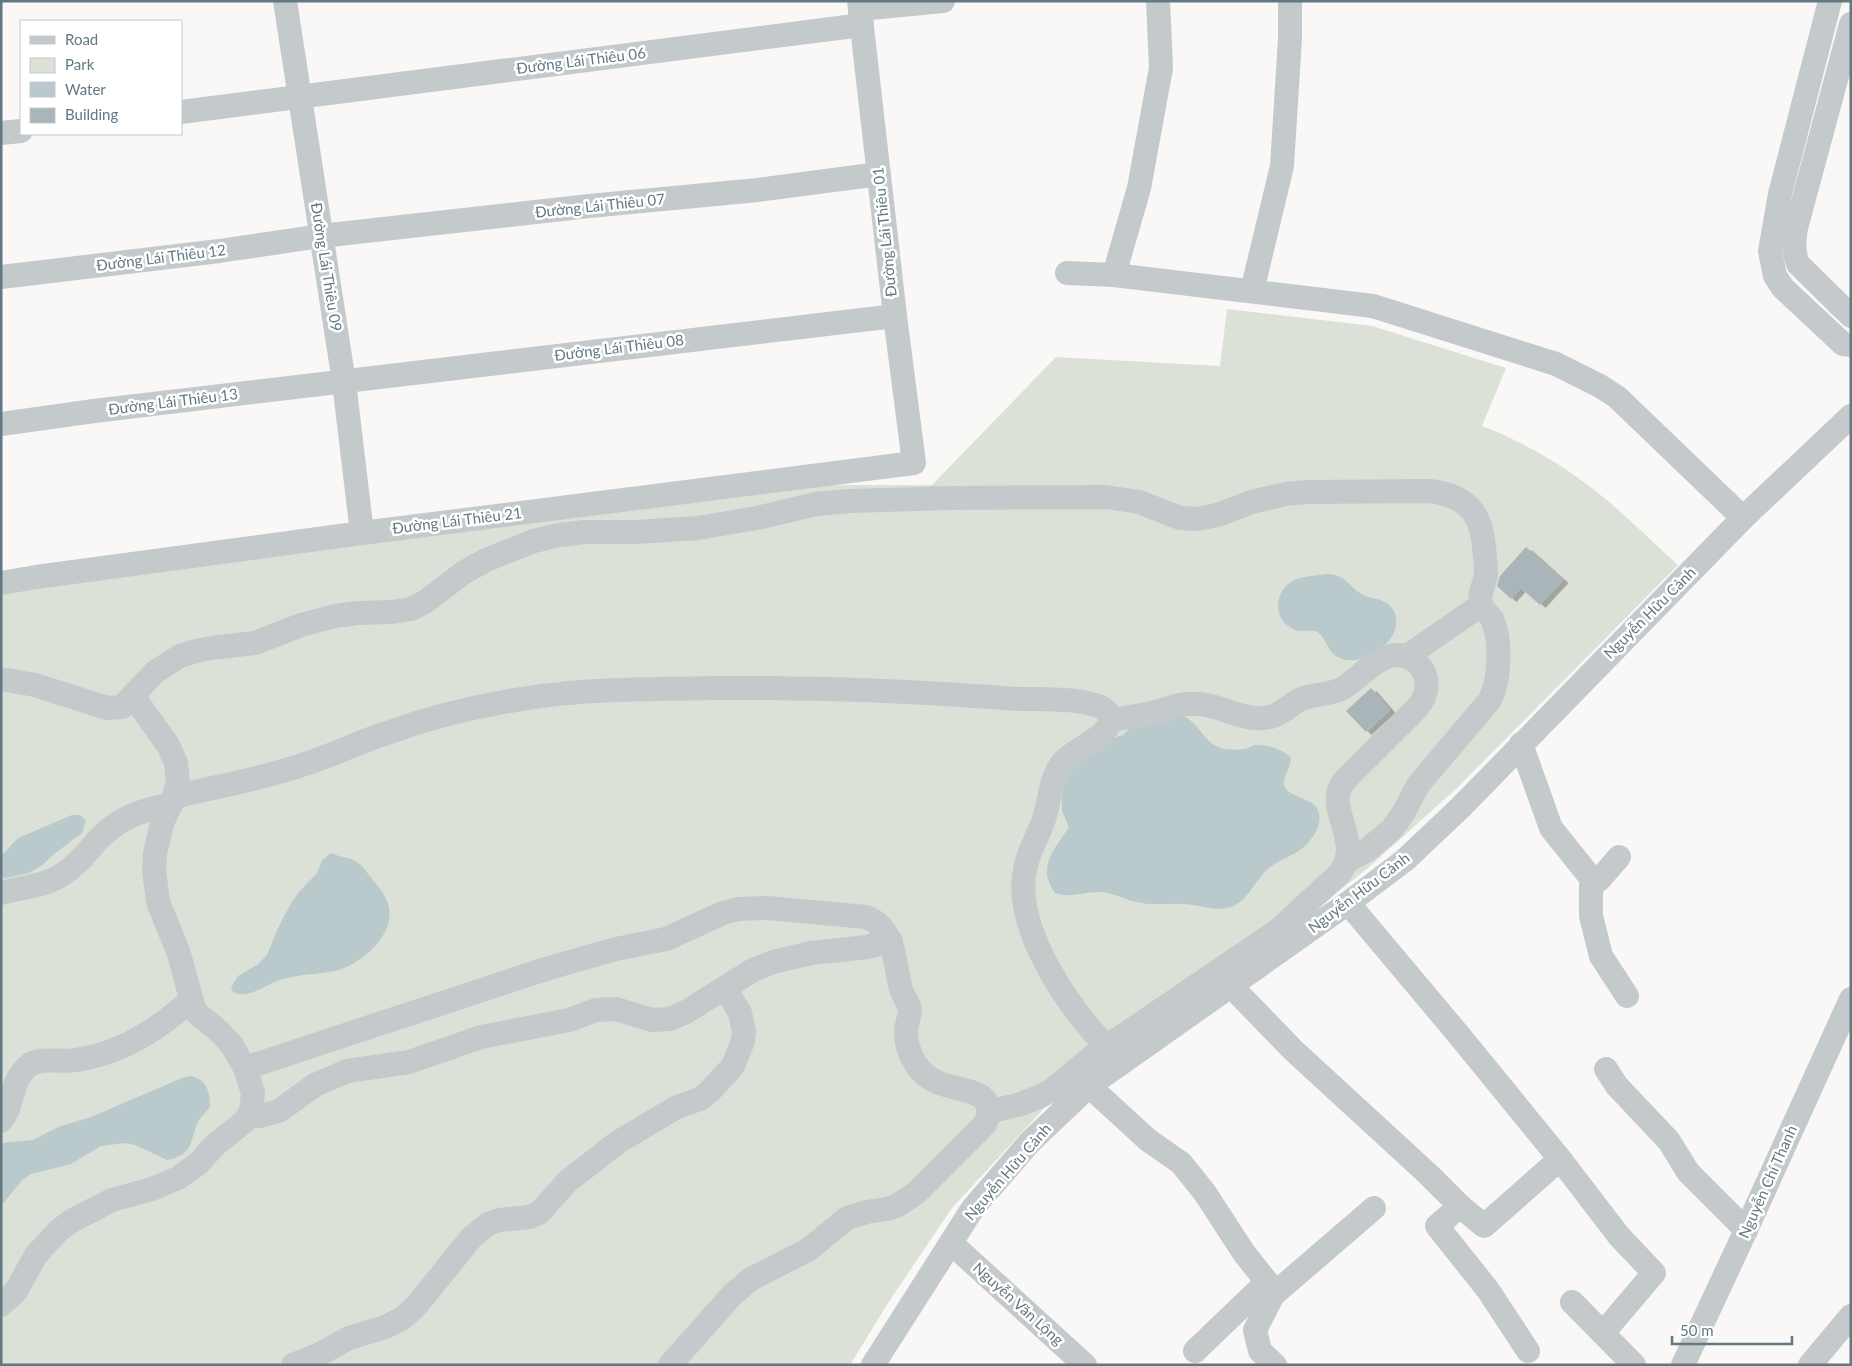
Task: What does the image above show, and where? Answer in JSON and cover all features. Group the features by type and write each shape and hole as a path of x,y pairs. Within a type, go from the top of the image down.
{"street":[{"name":"Đường Lái Thiêu 09","path":"285,1 344,382 362,533"},
{"name":"Đường Lái Thiêu 06","path":"182,112 300,97 943,1"},
{"path":"1114,275 1139,188 1161,68 1158,1"},
{"path":"1252,291 1282,166 1290,39 1290,1"},
{"path":"1830,1 1780,194 1770,251 1775,276 1782,288 1843,344 1851,345"},
{"name":"Đường Lái Thiêu 01","path":"860,12 914,464"},
{"path":"1851,24 1796,228 1794,255 1798,264 1851,316"},
{"path":"1,133 20,131"},
{"name":"Đường Lái Thiêu 07","path":"321,236 589,206 758,190 879,174"},
{"name":"Đường Lái Thiêu 12","path":"1,277 219,251 321,236"},
{"path":"1068,273 1114,275 1373,306 1556,364 1600,386 1617,397 1743,518"},
{"name":"Đường Lái Thiêu 08","path":"344,382 895,316"},
{"name":"Đường Lái Thiêu 13","path":"1,424 94,411 344,382"},
{"name":"Nguyễn Hữu Cảnh","path":"873,1365 973,1208 1030,1142 1089,1086 1348,903 1391,871 1434,834 1743,518 1851,416"},
{"name":"Đường Lái Thiêu 21","path":"1,583 362,533 914,464"},
{"path":"1,679 35,685 113,709 122,707 156,672 180,656 211,648 256,643 301,625 335,616 358,612 392,612 411,609 478,564 534,541 585,532 667,531 728,524 830,502 950,498 1106,497 1139,502 1180,518 1198,519 1216,515 1256,501 1286,494 1307,492 1436,492 1452,496 1471,508 1479,520 1483,536 1486,564 1485,581 1480,597 1481,605 1492,619 1497,637 1498,675 1493,693 1418,785 1404,812 1392,829 1366,851 1347,861"},
{"path":"1406,657 1481,605"},
{"path":"988,1112 1020,1104 1052,1090 1080,1066 1277,931 1340,874 1347,861 1346,836 1336,799 1339,788 1417,708 1425,698 1427,690 1425,675 1416,662 1406,657 1394,656 1386,657 1368,668 1343,688 1302,699 1286,711 1269,717 1249,718 1200,704 1188,704 1177,705 1143,715 1111,720"},
{"path":"1,893 46,883 59,877 81,860 97,840 115,825 142,812 172,801 303,765 388,732 444,715 501,702 578,692 807,689 1064,700 1098,706 1107,711 1111,720 1105,732 1070,756 1059,768 1054,778 1043,822 1027,859 1023,887 1024,907 1056,982 1079,1016 1107,1047"},
{"path":"1,1305 16,1291 36,1255 58,1231 73,1220 106,1202 165,1184 178,1178 199,1163 214,1146 250,1116 253,1105 253,1093 245,1068 231,1044 198,1014 191,1000 179,954 161,914 155,886 155,854 158,838 172,801 178,772 173,754 133,696"},
{"path":"1521,744 1551,828 1591,878 1599,880 1619,857"},
{"path":"1591,878 1591,916 1601,956 1627,996"},
{"path":"1348,903 1560,1159 1619,1236 1654,1273 1603,1333"},
{"path":"245,1068 549,968 616,949 666,938 708,918 738,910 767,908 873,919 883,928 890,941 902,991 910,1009 906,1035 914,1063 928,1077 947,1086 965,1088 978,1095 984,1100 988,1118 982,1129 915,1194 896,1206 847,1218 808,1250 743,1284 670,1365"},
{"path":"250,1116 260,1116 279,1111 315,1085 347,1071 402,1063 481,1037 569,1020 596,1010 616,1009 652,1020 670,1019 686,1012 753,970 773,962 811,953 848,950 890,941"},
{"path":"1231,986 1292,1050 1484,1226 1560,1159"},
{"path":"293,1365 318,1355 349,1338 385,1327 404,1318 417,1305 471,1238 488,1224 499,1220 529,1217 539,1213 572,1177 618,1142 677,1107 700,1099 709,1092 733,1066 743,1042 744,1032 740,1013 725,988"},
{"name":"Nguyễn Chí Thanh","path":"1683,1365 1851,999"},
{"path":"1,1121 8,1110 14,1086 29,1065 42,1060 76,1060 104,1053 159,1026 191,1000"},
{"path":"1606,1069 1617,1086 1669,1141 1688,1172 1746,1230"},
{"path":"1089,1086 1148,1140 1181,1163 1205,1193 1270,1289"},
{"path":"1460,1206 1437,1226 1488,1290 1528,1351"},
{"path":"1195,1351 1270,1289 1374,1208"},
{"name":"Nguyễn Văn Lộng","path":"951,1243 1085,1365"},
{"path":"1270,1289 1255,1330 1260,1351 1275,1365"},
{"path":"1572,1302 1634,1365"},
{"path":"1810,1365 1851,1316"}],"green space":[{"path":"1227,309 1372,326 1506,368 1482,426 1524,445 1577,477 1601,495 1678,565 1457,788 1368,868 1324,903 1062,1089 952,1208 888,1303 850,1365 1,1365 1,589 814,485 932,485 1056,357 1220,366"}],"water":[{"path":"1325,574 1341,577 1360,593 1386,603 1393,610 1396,620 1395,630 1390,640 1372,655 1361,659 1350,660 1340,658 1332,653 1323,638 1316,631 1296,630 1286,625 1282,619 1278,606 1281,593 1285,587 1291,582 1308,576"},
{"path":"1180,715 1192,722 1209,741 1221,748 1240,750 1260,745 1275,748 1291,758 1284,780 1285,787 1288,791 1312,803 1317,808 1319,814 1316,831 1308,843 1302,849 1268,869 1247,895 1231,907 1218,909 1188,904 1148,904 1105,892 1072,895 1055,893 1047,874 1047,866 1053,850 1069,827 1062,811 1061,778 1108,740 1123,735 1131,727"},
{"path":"72,815 80,815 86,820 82,833 41,866 29,873 1,879 1,856 18,838"},
{"path":"331,853 350,859 362,866 379,888 387,901 390,912 385,933 370,951 342,969 288,978 251,993 239,994 233,992 231,987 238,976 257,965 267,955 290,905 299,892 317,873 322,860"},
{"path":"190,1076 200,1080 206,1086 210,1106 198,1122 189,1147 182,1155 167,1160 135,1145 125,1143 101,1146 71,1164 31,1174 22,1180 1,1206 1,1143 33,1140 58,1127 91,1117"}],"building":[{"path":"1526,547 1563,580 1540,605 1521,588 1511,599 1497,586 1500,576"},
{"path":"1371,688 1390,710 1366,732 1346,711"}]}
